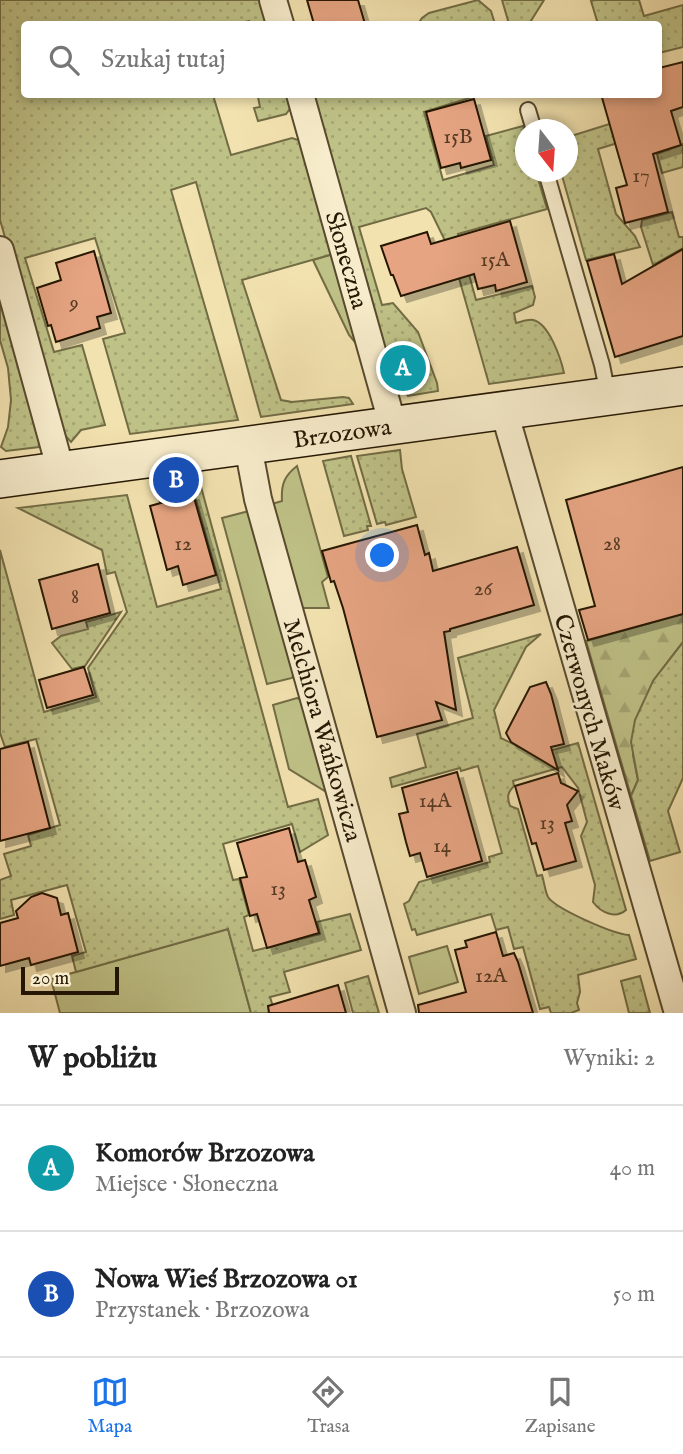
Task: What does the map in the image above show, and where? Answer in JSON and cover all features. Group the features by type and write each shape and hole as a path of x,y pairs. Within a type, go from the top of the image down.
{"street":[{"path":"273,0 279,21"},
{"name":"Słoneczna","path":"301,98 393,426"},
{"path":"0,250 61,471"},
{"name":"Brzozowa","path":"0,480 683,386"},
{"name":"Czerwonych Maków","path":"504,411 678,1013"},
{"name":"Melchiora Wańkowicza","path":"248,446 258,499 402,1013"}],"lane":[{"path":"528,110 531,119"},
{"path":"549,182 602,365 608,397"}],"green space":[{"path":"0,0 261,0 267,21 21,21 21,98 214,98 231,155 292,138 301,141 333,254 242,280 281,400 292,402 343,397 349,398 353,404 261,417 196,182 171,190 238,420 130,434 103,339 125,333 95,238 25,258 54,352 82,345 105,425 81,430 71,442 61,431 0,220"},
{"path":"478,0 491,11 494,21 420,21 429,13"},
{"path":"502,0 544,0 531,21 508,21"},
{"path":"639,0 644,16 683,5 683,47 662,52 662,21 597,21 591,1"},
{"path":"258,98 290,98 292,106 286,114 258,121 254,108 260,107"},
{"path":"469,98 424,112 443,180 494,165 486,136 515,128 515,182 539,182 547,209 458,234 476,300 532,286 535,297 533,305 514,313 516,323 533,320 544,328 557,351 564,373 489,384 453,257 431,212 426,208 359,227 382,305 393,303 418,332 438,391 408,396 398,380 413,377 408,355 394,358 386,351 314,100"},
{"path":"619,121 624,141 598,149 616,214 635,236 640,247 586,260 564,182 578,182 578,134"},
{"path":"683,144 683,167 662,173 657,154"},
{"path":"672,212 679,237 683,237 683,248 653,265 641,227 642,220"},
{"path":"333,254 359,347 349,335 313,260"},
{"path":"0,281 44,433 39,447 6,451 1,447 8,427 11,400 8,368 0,340"},
{"path":"400,450 402,469 416,517 386,525 385,522 377,524 357,456"},
{"path":"351,456 371,526 367,526 368,530 344,536 323,461"},
{"path":"297,466 328,577 322,582 329,608 302,608 272,504 282,501 284,481"},
{"path":"200,483 288,807 318,799 328,835 300,852 292,824 223,844 233,880 239,879 249,915 244,917 253,951 320,934 317,922 350,914 361,950 284,972 290,992 270,997 275,1013 251,1013 228,929 76,972 72,956 86,952 67,885 11,900 14,915 0,919 0,880 11,876 4,854 31,846 28,835 60,825 36,739 5,747 0,733 0,550 44,712 96,697 88,668 127,612 115,572 107,574 102,550 18,508 127,495 157,607 221,589 194,493 160,502 157,490"},
{"path":"249,511 294,673 292,678 267,684 222,518"},
{"path":"121,612 85,666 72,669 52,643 61,636 88,629 86,622"},
{"path":"683,614 683,642 653,681 633,755 638,780 631,796 586,641"},
{"path":"541,634 526,647 494,710 501,738 535,755 578,743 626,910 609,914 593,902 595,885 581,836 587,822 578,788 562,767 513,781 514,786 508,795 509,803 518,809 537,876 542,875 548,897 562,908 586,920 629,935 636,959 578,975 579,1010 571,1013 551,1013 549,1007 540,1009 523,947 514,949 508,927 496,930 491,914 417,935 415,929 412,930 404,904 409,901 419,882 490,862 489,857 502,853 478,766 461,771 460,768 392,787 390,778 426,767 417,734 473,718 458,658"},
{"path":"683,642 683,778 668,811 680,852 650,861 631,796 638,780 631,742 635,720 653,681"},
{"path":"297,698 302,700 328,793 289,769 273,705"},
{"path":"228,929 251,1013 60,1013 51,979"},
{"path":"447,946 458,982 419,994 409,957"},
{"path":"368,976 379,1013 353,1013 345,983"},
{"path":"640,976 650,1013 629,1013 621,981"}],"building":[{"path":"307,0 358,0 364,21 313,21"},
{"path":"683,62 683,107 671,111 681,145 653,154 668,212 625,223 616,188 627,185 602,98 662,98 662,67"},
{"path":"474,99 491,160 461,168 460,163 441,168 426,112"},
{"path":"510,221 527,282 496,291 495,285 478,289 474,274 401,296 381,246 427,232 431,244"},
{"path":"683,249 683,336 615,357 587,261 614,254 622,284"},
{"path":"94,251 111,313 97,317 100,328 56,342 51,325 48,326 37,288 61,280 56,263"},
{"path":"683,467 683,614 588,640 579,610 595,606 566,500"},
{"path":"193,494 216,575 183,585 178,566 167,570 150,506"},
{"path":"417,525 425,555 429,553 433,571 517,547 534,605 444,632 456,710 436,702 442,720 377,737 343,608 334,581 331,582 322,551"},
{"path":"98,564 110,613 52,629 39,580"},
{"path":"84,667 93,695 47,708 39,680"},
{"path":"546,682 564,744 551,747 558,770 511,742 506,733 530,687"},
{"path":"28,742 50,828 0,841 0,749"},
{"path":"457,772 482,861 427,877 420,853 410,856 406,842 399,814 408,812 402,788"},
{"path":"558,773 561,783 578,791 567,805 572,821 565,823 576,861 544,870 536,843 532,844 515,786"},
{"path":"289,828 298,862 305,860 316,897 309,900 319,933 267,948 257,914 250,916 240,878 247,877 237,843"},
{"path":"42,893 57,898 61,915 68,913 78,952 31,965 29,958 0,966 0,923 18,918 16,911 31,897"},
{"path":"496,932 503,956 514,953 533,1013 419,1013 418,1005 466,992 455,950 467,947 465,941"},
{"path":"338,985 346,1013 269,1013 268,1006"}],"place":[{"name":"Komorów Brzozowa","path":"403,368"},
{"name":"Nowa Wieś Brzozowa 01","path":"176,480"}]}
